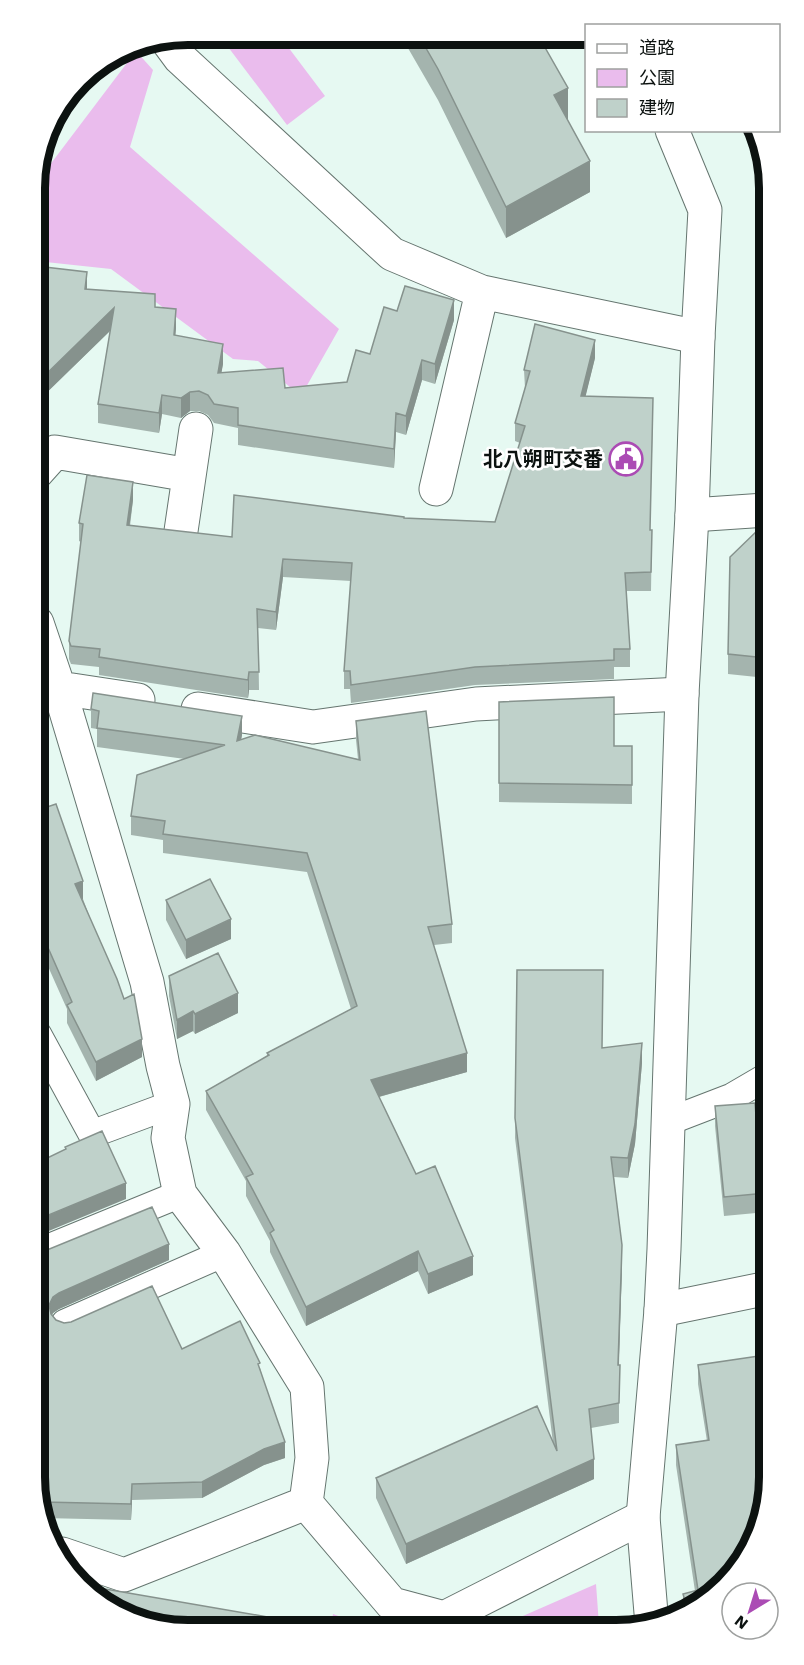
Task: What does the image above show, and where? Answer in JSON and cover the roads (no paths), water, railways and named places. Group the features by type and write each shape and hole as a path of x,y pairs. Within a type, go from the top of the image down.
{"street":[{"path":"171,46 180,58 392,254 482,292 698,337"},
{"path":"651,1615 643,1516 664,1249 682,694 705,210 673,132"},
{"path":"436,489 482,292"},
{"path":"181,531 196,429"},
{"path":"45,463 55,452 189,476"},
{"path":"692,515 759,510"},
{"path":"45,647 147,982 163,1066 173,1104 168,1138 180,1194 224,1253 307,1387 312,1458 306,1503 392,1604 444,1618 643,1516"},
{"path":"59,688 313,727 476,704 682,694"},
{"path":"661,1310 759,1290"},
{"path":"70,1557 124,1575 306,1503"}],"lane":[{"path":"45,1048 92,1134 173,1104"},
{"path":"667,1122 732,1097 759,1081"},
{"path":"45,1249 180,1194"},
{"path":"65,1323 224,1253"}],"place":[{"name":"北八朔町交番","path":"626,459"}]}
